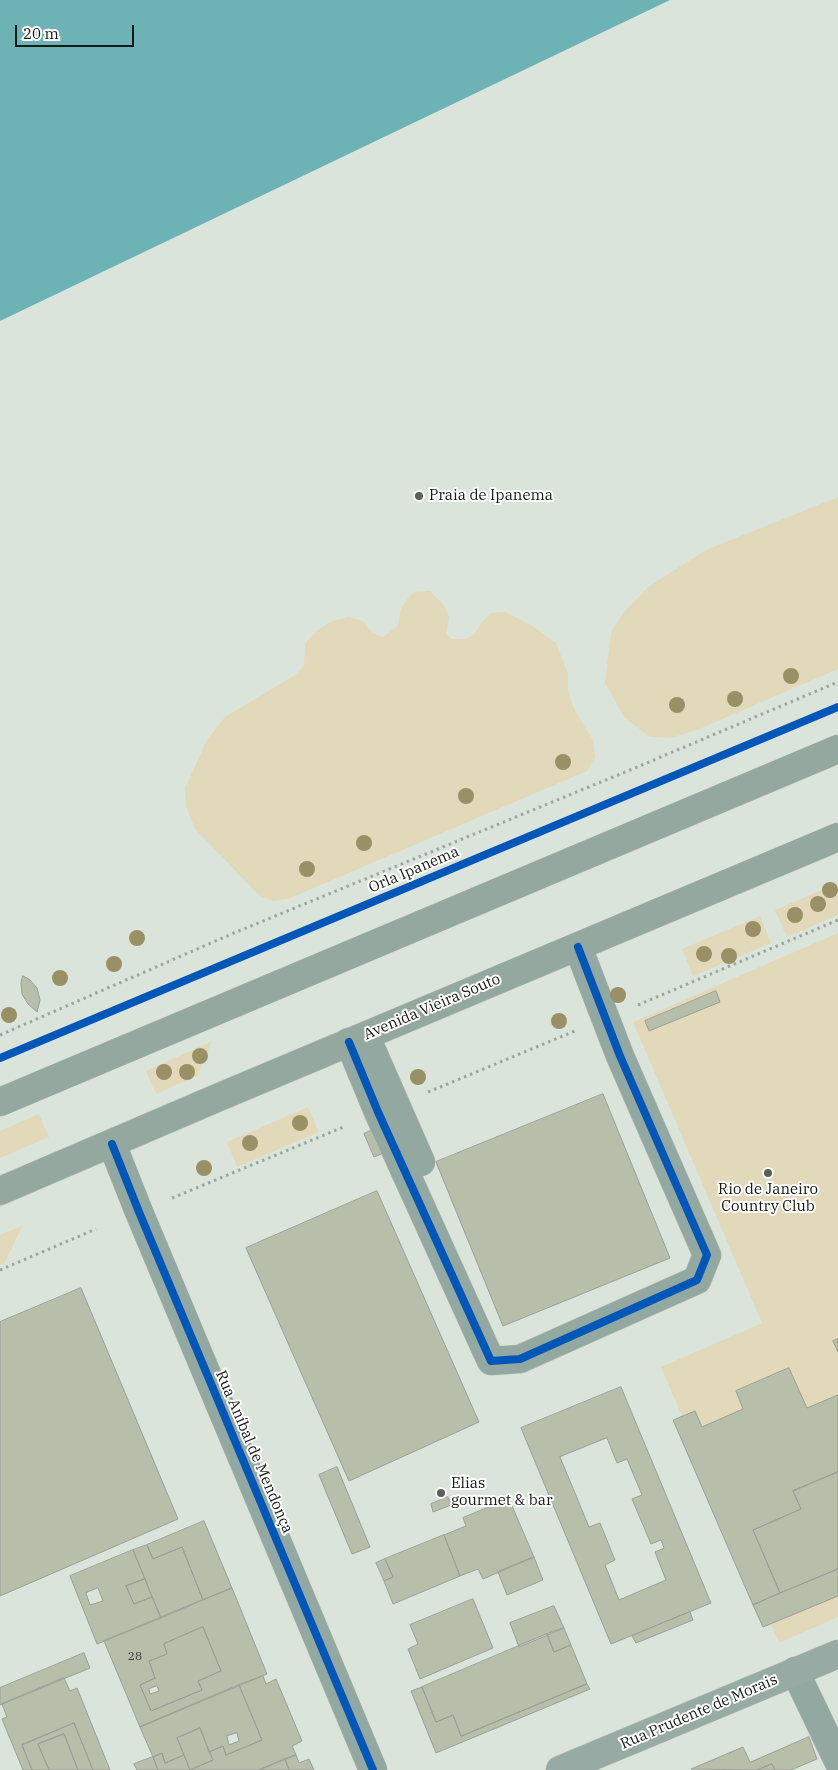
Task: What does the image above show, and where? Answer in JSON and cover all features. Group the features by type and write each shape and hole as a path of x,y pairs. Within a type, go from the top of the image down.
{"highway":[{"path":"0,1102 838,749"},
{"name":"Avenida Vieira Souto","path":"0,1190 838,837"}],"main road":[{"name":"Rua Prudente de Morais","path":"560,1770 838,1654"}],"street":[{"path":"357,1039 388,1108 492,1361 520,1359 697,1280 707,1255 605,1019 578,946"},
{"path":"388,1108 428,1179"},
{"name":"Rua Aníbal de Mendonça","path":"112,1144 138,1212 373,1770"},
{"path":"795,1671 838,1761"}],"path":[{"path":"0,1035 234,933 621,774 838,682"},
{"path":"165,1201 605,1019 838,920"},
{"path":"0,1270 96,1229"}],"shaded area":[{"path":"838,497 838,669 697,730 670,738 650,737 625,718 605,683 611,632 625,611 648,587 706,550"},
{"path":"430,591 444,605 449,618 446,634 452,639 465,639 475,634 481,623 491,613 505,612 531,625 556,643 568,674 568,691 575,711 593,740 595,757 587,771 288,899 272,901 259,895 195,829 186,806 185,788 207,740 225,717 295,675 304,666 305,644 314,633 330,622 349,617 363,621 372,633 383,637 398,626 402,607 414,592"},
{"path":"838,883 838,915 787,937 775,910"},
{"path":"760,916 771,943 693,976 682,949"},
{"name":"Rio de Janeiro Country Club","path":"838,933 838,1617 779,1643 661,1367 762,1323 633,1022"},
{"path":"212,1041 197,1076 156,1094 146,1071"},
{"path":"308,1107 319,1132 237,1167 227,1142"},
{"path":"39,1114 49,1137 0,1158 0,1131"},
{"path":"23,1225 4,1264 0,1265 0,1235"}],"water":[{"path":"0,0 670,0 0,321"}],"building":[{"path":"23,976 29,979 37,988 40,1000 37,1012 28,1004 22,994 21,983"},
{"path":"716,991 720,1002 649,1031 645,1021"},
{"path":"603,1094 670,1258 503,1326 436,1162"},
{"path":"374,1129 384,1153 374,1157 364,1134"},
{"path":"377,1191 479,1422 349,1481 246,1248"},
{"path":"81,1288 178,1519 0,1596 0,1322"},
{"path":"838,1339 838,1352 833,1341"},
{"path":"789,1368 807,1408 838,1395 838,1472 793,1491 801,1509 753,1530 780,1593 753,1605 673,1420 695,1411 702,1427 743,1409 736,1391"},
{"path":"621,1387 711,1603 611,1644 521,1428","holes":["607,1438 617,1463 627,1459 642,1495 632,1499 651,1544 661,1540 664,1548 655,1552 666,1580 619,1600 605,1565 615,1560 600,1523 589,1527 560,1457"]},
{"path":"337,1467 370,1547 352,1554 319,1475"},
{"path":"838,1472 838,1569 780,1593 753,1530 801,1509 793,1491"},
{"path":"448,1497 451,1505 433,1512 431,1504"},
{"path":"509,1499 534,1557 483,1579 478,1569 460,1576 444,1535 466,1526 463,1518"},
{"path":"204,1521 232,1588 203,1600 182,1547 153,1559 147,1545"},
{"path":"444,1535 460,1576 393,1604 384,1581 393,1577 385,1559"},
{"path":"147,1545 153,1559 182,1547 203,1600 161,1618 133,1550"},
{"path":"133,1550 145,1579 126,1586 134,1604 152,1597 161,1618 97,1644 70,1576","holes":["98,1588 103,1601 90,1605 86,1593"]},
{"path":"534,1557 543,1580 507,1595 498,1572"},
{"path":"385,1559 393,1577 384,1581 376,1563"},
{"path":"838,1569 838,1596 763,1627 753,1605"},
{"path":"145,1579 152,1597 134,1604 126,1586"},
{"path":"232,1588 267,1674 140,1727 104,1641","holes":["203,1627 221,1671 198,1681 202,1690 151,1711 140,1685 155,1678 149,1661 167,1654 164,1644"]},
{"path":"473,1599 493,1648 420,1679 408,1649 418,1644 410,1625"},
{"path":"554,1606 564,1628 519,1647 510,1623"},
{"path":"690,1612 693,1620 636,1643 632,1636"},
{"path":"203,1627 221,1671 198,1681 202,1690 151,1711 140,1685 155,1678 149,1661 167,1654 164,1644","holes":["157,1686 159,1691 150,1694 149,1689"]},
{"path":"564,1628 571,1645 554,1652 547,1634"},
{"path":"547,1634 554,1652 571,1645 587,1684 461,1736 453,1715 436,1722 422,1687"},
{"path":"84,1653 90,1668 0,1705 0,1688"},
{"path":"263,1676 266,1684 276,1679 302,1741 292,1746 296,1755 259,1770 190,1770 213,1760 209,1752 223,1746 226,1755 262,1740 239,1685"},
{"path":"64,1678 70,1691 77,1688 110,1770 93,1770 74,1723 22,1745 32,1770 23,1770 2,1719 7,1717 2,1704"},
{"path":"587,1684 590,1689 436,1753 411,1691 422,1687 436,1722 453,1715 461,1736"},
{"path":"239,1685 262,1740 226,1755 223,1746 209,1752 200,1728 177,1738 184,1755 165,1763 162,1753 153,1757 140,1727","holes":["237,1733 239,1741 229,1745 227,1736"]},
{"path":"74,1723 93,1770 78,1770 64,1734 38,1744 49,1770 32,1770 22,1745"},
{"path":"200,1728 213,1760 190,1770 177,1738"},
{"path":"64,1734 78,1770 49,1770 38,1744"},
{"path":"809,1737 817,1759 791,1770 775,1770 772,1764 757,1770 691,1769 743,1747 750,1762"},
{"path":"162,1753 165,1763 184,1755 190,1770 158,1770 153,1757"},
{"path":"296,1755 299,1763 309,1759 314,1770 289,1770 285,1759"},
{"path":"153,1757 158,1770 137,1770 134,1764"},
{"path":"285,1759 289,1770 259,1770"},
{"path":"772,1764 775,1770 757,1770"}],"cycle path":[{"name":"Orla Ipanema","path":"0,1058 838,707"},
{"path":"349,1042 378,1112 491,1361 520,1359 697,1280 707,1255 620,1056 578,947"},
{"path":"112,1144 373,1770"}],"place":[{"name":"Praia de Ipanema","path":"419,496"},
{"name":"Rio de Janeiro Country Club","path":"768,1173"},
{"name":"Elias gourmet & bar","path":"441,1493"}]}
